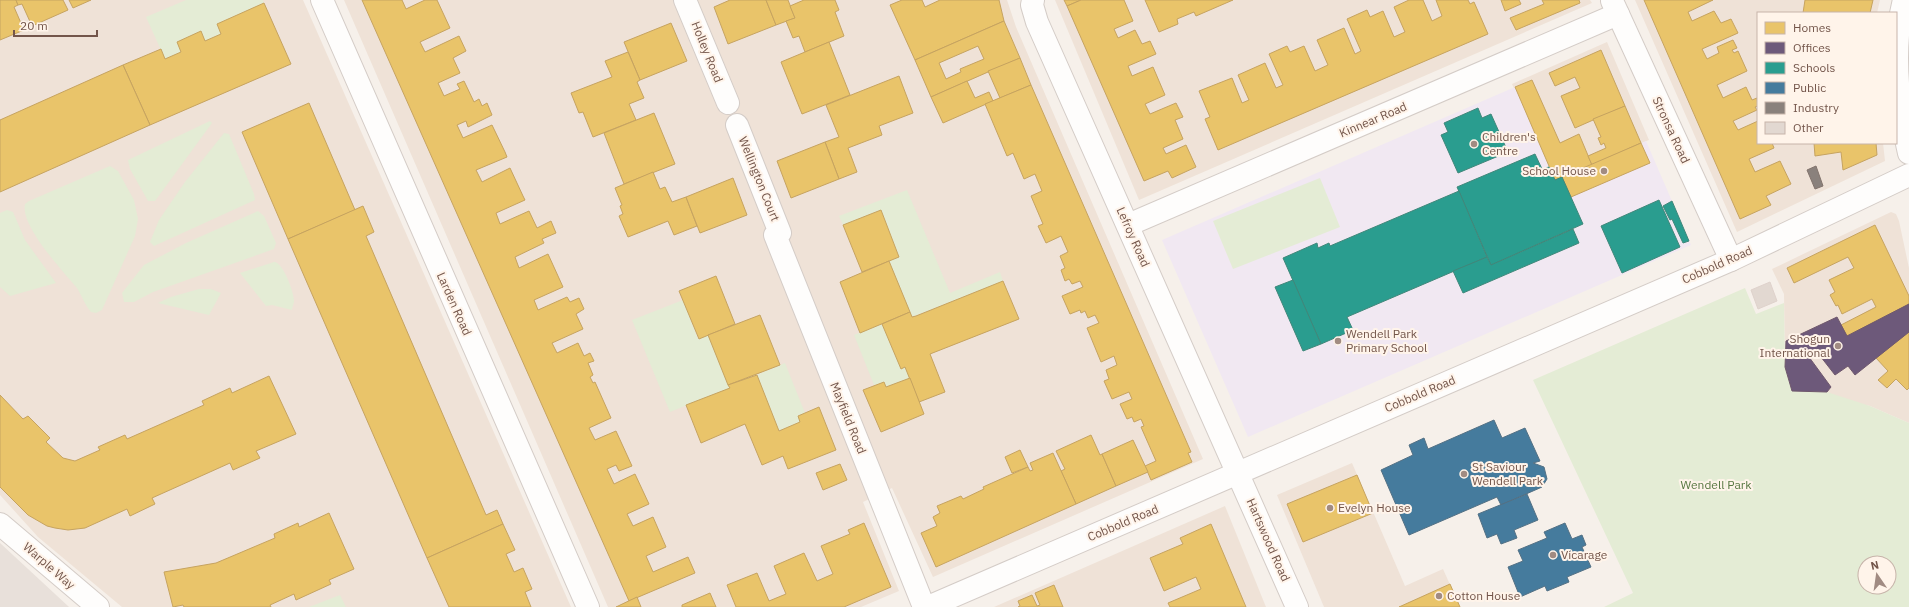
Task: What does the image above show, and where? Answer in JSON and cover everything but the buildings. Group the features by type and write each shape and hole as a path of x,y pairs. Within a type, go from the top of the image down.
{"street":[{"name":"Larden Road","path":"322,0 588,607"},
{"name":"Holley Road","path":"686,0 728,103"},
{"name":"Lefroy Road","path":"1033,0 1032,5 1038,22 1238,473"},
{"path":"1904,0 1898,39 1898,68 1900,105 1909,153"},
{"name":"Kinnear Road","path":"1128,226 1615,7"},
{"name":"Stronsa Road","path":"1615,7 1731,260"},
{"name":"Wellington Court","path":"737,125 780,233"},
{"name":"Cobbold Road","path":"934,606 1731,260 1909,175"},
{"name":"Mayfield Road","path":"780,233 774,235 934,606"},
{"name":"Hartswood Road","path":"1238,473 1297,607"},
{"name":"Warple Way","path":"0,524 98,607"}],"shaded area":[{"path":"0,0 303,0 571,607 122,607 38,537 0,495"},
{"path":"344,0 1007,0 1016,27 1203,459 933,577 892,488 863,502 899,591 861,607 608,607"},
{"path":"1055,0 1590,0 1592,3 1139,200"},
{"path":"1635,0 1880,0 1877,12 1757,12 1757,144 1883,144 1885,161 1737,232"},
{"path":"1607,42 1649,140 1555,180 1512,84"},
{"name":"Wendell Park Primary School","path":"1515,87 1555,180 1646,141 1691,245 1248,437 1162,240"},
{"path":"1891,212 1896,214 1899,221 1909,268 1909,423 1870,406 1792,391 1785,367 1784,294 1772,269"},
{"path":"1352,463 1405,586 1443,569 1460,607 1324,607 1277,495"},
{"path":"1225,506 1266,607 994,607"},
{"path":"0,543 69,607 0,607"}],"green space":[{"path":"186,0 263,0 264,3 217,24 221,34 205,41 201,31 177,42 181,52 165,59 146,17"},
{"path":"210,121 212,123 155,201 148,201 130,169 128,160"},
{"path":"224,133 229,134 254,194 255,200 154,246 150,242 159,220 185,182"},
{"path":"110,166 118,171 134,200 138,219 135,236 102,310 96,313 91,312 77,288 53,260 36,236 25,213 25,204"},
{"path":"1320,178 1340,227 1233,269 1213,221"},
{"path":"907,190 950,293 1000,272 1003,281 912,317 889,261 899,257 881,210 843,225 839,216"},
{"path":"7,210 13,212 25,240 56,283 10,296 0,287 0,213"},
{"path":"258,211 264,216 276,243 274,249 153,292 134,302 124,302 122,293 144,265 186,243"},
{"path":"274,262 281,267 290,285 294,297 292,310 272,305 266,306 240,273"},
{"name":"Wendell Park","path":"1745,288 1756,314 1784,303 1785,367 1792,391 1827,392 1870,406 1909,423 1909,607 1604,607 1633,593 1533,380"},
{"path":"199,289 211,289 221,293 209,315 158,303 171,297"},
{"path":"683,300 698,339 708,335 730,388 670,412 632,320"},
{"path":"882,324 901,369 905,367 910,378 886,387 884,382 874,385 854,335"},
{"path":"785,363 805,413 798,416 800,422 779,431 757,375"},
{"path":"340,595 346,607 309,607"}],"place":[{"name":"Children's Centre","path":"1474,144"},
{"name":"School House","path":"1604,171"},
{"name":"Wendell Park Primary School","path":"1338,341"},
{"name":"Shogun International","path":"1838,346"},
{"name":"St Saviour Wendell Park","path":"1464,474"},
{"name":"Evelyn House","path":"1330,508"},
{"name":"Vicarage","path":"1553,555"},
{"name":"Cotton House","path":"1439,596"}]}
